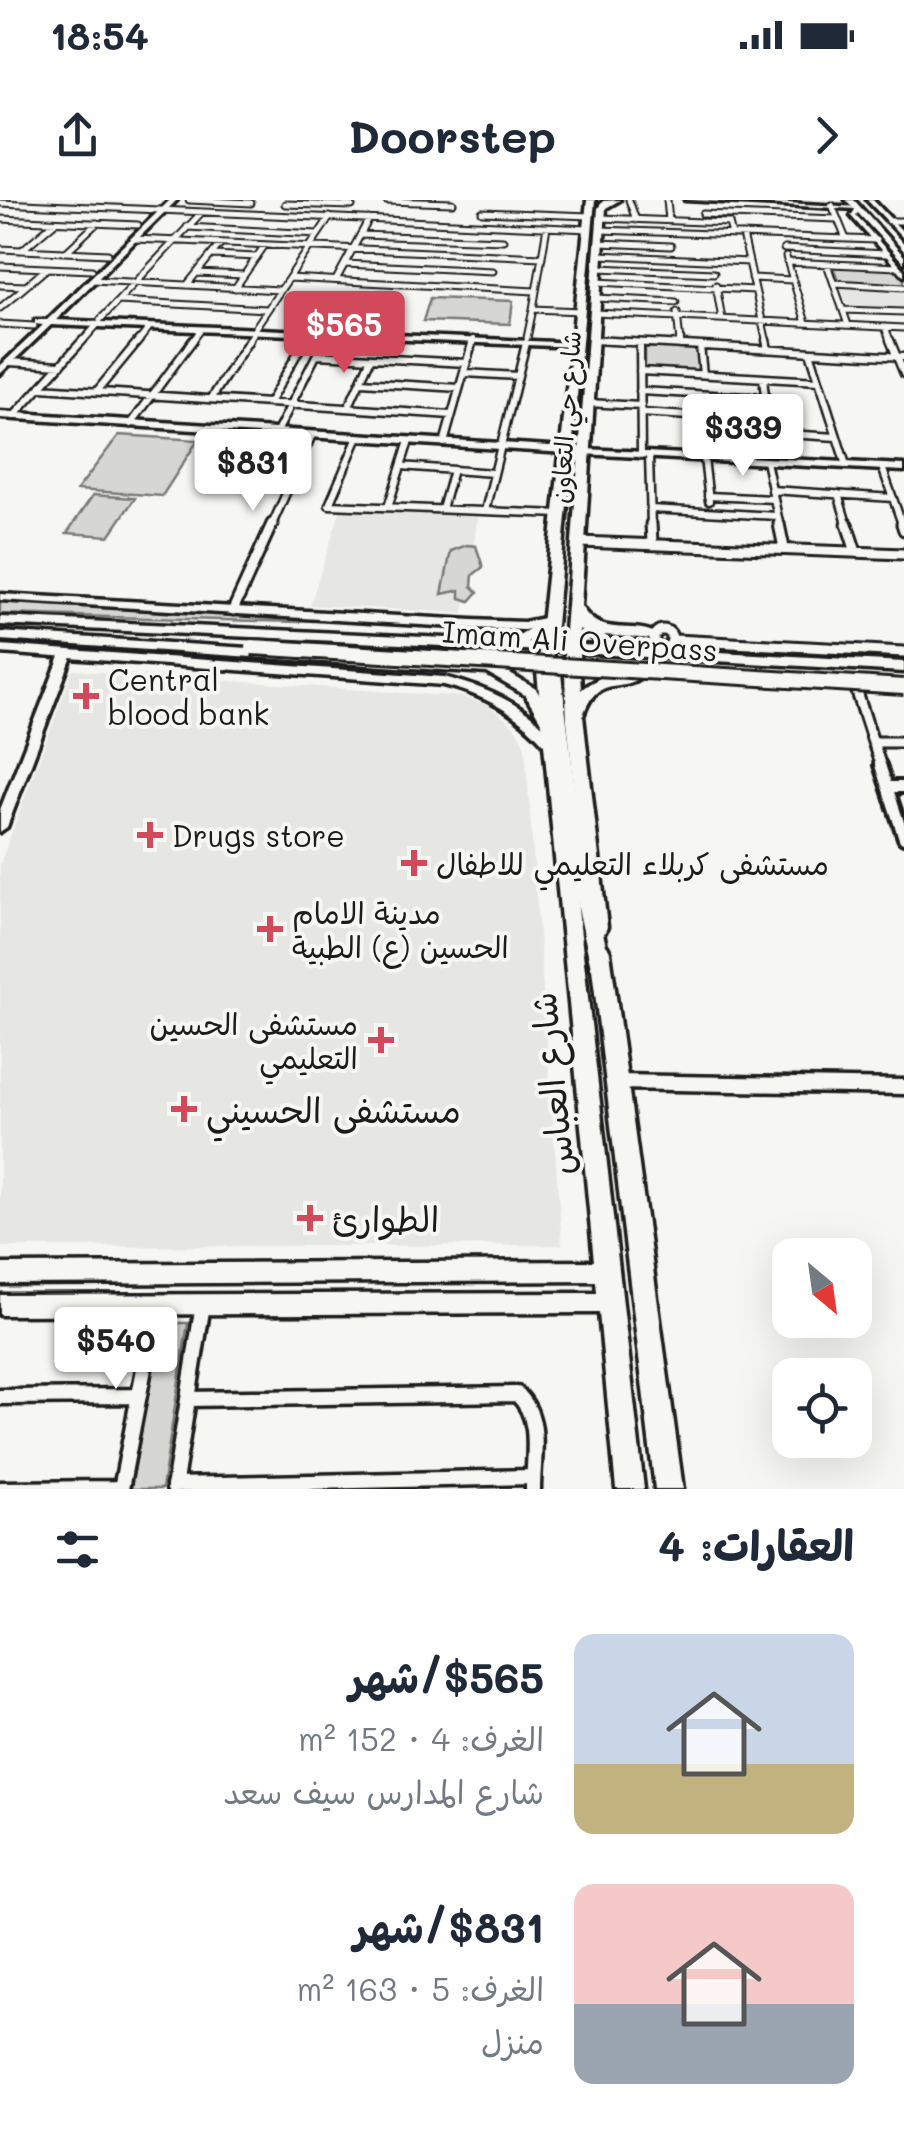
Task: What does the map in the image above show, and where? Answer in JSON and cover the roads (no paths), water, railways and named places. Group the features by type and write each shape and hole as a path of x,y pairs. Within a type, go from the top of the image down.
{"main road":[{"path":"92,276 138,225 174,200"},
{"path":"594,200 627,200"},
{"name":"شارع حي التعاون","path":"557,674 571,648 576,610 597,282 594,200"},
{"path":"688,200 862,204 902,267"},
{"path":"595,223 604,205 617,201"},
{"path":"0,371 4,361 117,250 134,239 161,206"},
{"name":"شارع حي التعاون","path":"557,674 545,647 579,330 595,223"},
{"path":"880,228 904,248"},
{"path":"4,361 44,321 254,331 311,327 435,336"},
{"path":"119,324 200,331 527,340"},
{"path":"450,336 527,340 594,326"},
{"path":"561,501 582,496"},
{"path":"0,597 502,626 548,621"},
{"path":"576,610 596,629 652,635"},
{"path":"576,610 596,638 636,652"},
{"path":"0,621 451,642 495,639 545,647 636,652 709,649 904,666"},
{"path":"158,628 260,625 523,639 548,621"},
{"path":"101,626 253,643"},
{"path":"0,636 557,674 904,690"},
{"path":"94,642 253,643"},
{"path":"448,666 451,642"},
{"name":"Imam Ali Overpass","path":"253,643 904,666"},
{"name":"Imam Ali Overpass","path":"253,643 904,690"},
{"path":"0,649 444,681 504,703 548,731"},
{"path":"867,665 880,676 881,684 875,690"},
{"path":"904,666 893,677 904,690"},
{"path":"473,668 502,674 525,687 536,698 548,731"},
{"path":"557,674 572,839 600,967"},
{"name":"شارع العباس","path":"557,674 575,720 594,864 600,967 669,1489"},
{"name":"شارع العباس","path":"557,674 548,731 630,1489"},
{"path":"575,720 579,702 590,690 606,681 634,677"}],"street":[{"path":"90,207 98,200"},
{"path":"124,208 133,200"},
{"path":"189,200 252,202"},
{"path":"378,220 386,200 453,202 445,222"},
{"path":"478,224 488,200"},
{"path":"518,213 521,200"},
{"path":"550,214 553,200"},
{"path":"627,200 636,220"},
{"path":"667,200 669,221"},
{"path":"700,200 704,222"},
{"path":"241,214 252,202"},
{"path":"276,215 287,202 354,203 346,218"},
{"path":"411,221 420,202"},
{"path":"0,204 161,206 202,212 547,227 636,220 729,223 732,235"},
{"path":"902,267 887,254 880,228 862,204 853,214 880,228 903,236"},
{"path":"34,220 52,206"},
{"path":"832,206 846,239"},
{"path":"14,416 202,212"},
{"path":"482,212 550,214 670,232 846,239 904,221"},
{"path":"703,214 837,219"},
{"path":"764,216 771,236"},
{"path":"211,399 330,217"},
{"path":"801,218 808,238"},
{"path":"0,219 138,225"},
{"path":"336,280 369,219"},
{"path":"0,232 15,220"},
{"path":"21,250 56,222"},
{"path":"66,252 97,223"},
{"path":"487,288 507,225"},
{"path":"187,227 318,234"},
{"path":"486,511 527,340 547,227"},
{"path":"670,232 672,258"},
{"path":"707,234 722,319"},
{"path":"360,235 502,240"},
{"path":"743,235 768,350"},
{"path":"780,236 806,323"},
{"path":"134,239 542,257"},
{"path":"187,285 221,243"},
{"path":"236,288 265,245"},
{"path":"598,256 671,246"},
{"path":"0,249 117,250"},
{"path":"784,250 887,254"},
{"path":"430,268 436,253"},
{"path":"212,255 257,257"},
{"path":"598,256 749,262"},
{"path":"598,256 662,271 714,273"},
{"path":"662,258 662,271"},
{"path":"787,262 902,267"},
{"path":"345,264 493,271"},
{"path":"827,264 848,325"},
{"path":"0,266 46,268 136,282 280,290"},
{"path":"2,305 46,268"},
{"path":"197,273 244,275"},
{"path":"288,278 535,291"},
{"path":"752,278 793,280"},
{"path":"597,282 755,290"},
{"path":"0,284 26,286"},
{"path":"834,284 904,286"},
{"path":"675,286 680,345"},
{"path":"596,298 676,302"},
{"path":"118,301 268,309"},
{"path":"533,309 579,330"},
{"path":"843,310 904,312"},
{"path":"594,326 678,317 904,328"},
{"path":"0,324 44,321"},
{"path":"594,326 640,343 904,356"},
{"path":"885,327 904,374"},
{"path":"97,392 149,328"},
{"path":"131,424 200,331"},
{"path":"269,403 310,332"},
{"path":"277,432 328,333"},
{"path":"444,443 473,340"},
{"path":"640,343 652,542"},
{"path":"700,346 703,374"},
{"path":"810,352 846,465"},
{"path":"317,355 466,364"},
{"path":"348,408 371,358"},
{"path":"4,361 62,364"},
{"path":"640,371 819,381"},
{"path":"464,373 518,376"},
{"path":"763,378 769,433 837,437"},
{"path":"360,382 459,388"},
{"path":"40,388 452,415"},
{"path":"640,391 765,398"},
{"path":"588,404 768,421"},
{"path":"0,415 566,450"},
{"path":"690,416 710,512"},
{"path":"233,610 312,435"},
{"path":"358,438 330,505 486,511 561,501"},
{"path":"388,507 408,440"},
{"path":"585,452 904,468"},
{"path":"766,461 784,548"},
{"path":"400,466 494,472"},
{"path":"882,467 904,530"},
{"path":"442,510 452,470"},
{"path":"708,496 838,494 893,498"},
{"path":"838,494 856,552"},
{"path":"651,510 778,516"},
{"path":"579,542 904,554"},
{"path":"652,635 667,632 675,640 709,649 904,666"},
{"path":"0,827 68,654"},
{"path":"856,690 904,835"},
{"path":"874,742 904,742"},
{"path":"888,787 904,787"},
{"path":"616,1082 904,1087"},
{"path":"0,1274 606,1271"},
{"path":"0,1305 610,1302"},
{"path":"0,1489 121,1489 156,1304"},
{"path":"188,1399 517,1394 527,1401 532,1413 532,1483 174,1487 188,1399 204,1304"},
{"path":"0,1397 138,1396"}],"tunnel":[{"path":"499,635 532,646"}],"place":[{"name":"Central blood bank","path":"86,696"},
{"name":"Drugs store","path":"150,835"},
{"name":"مستشفى كربلاء التعليمي للاطفال","path":"414,863"},
{"name":"مدينة الامام الحسين (ع) الطبية","path":"270,929"},
{"name":"مستشفى الحسين التعليمي","path":"381,1040"},
{"name":"مستشفى الحسيني","path":"184,1109"},
{"name":"الطوارئ","path":"310,1218"}]}
